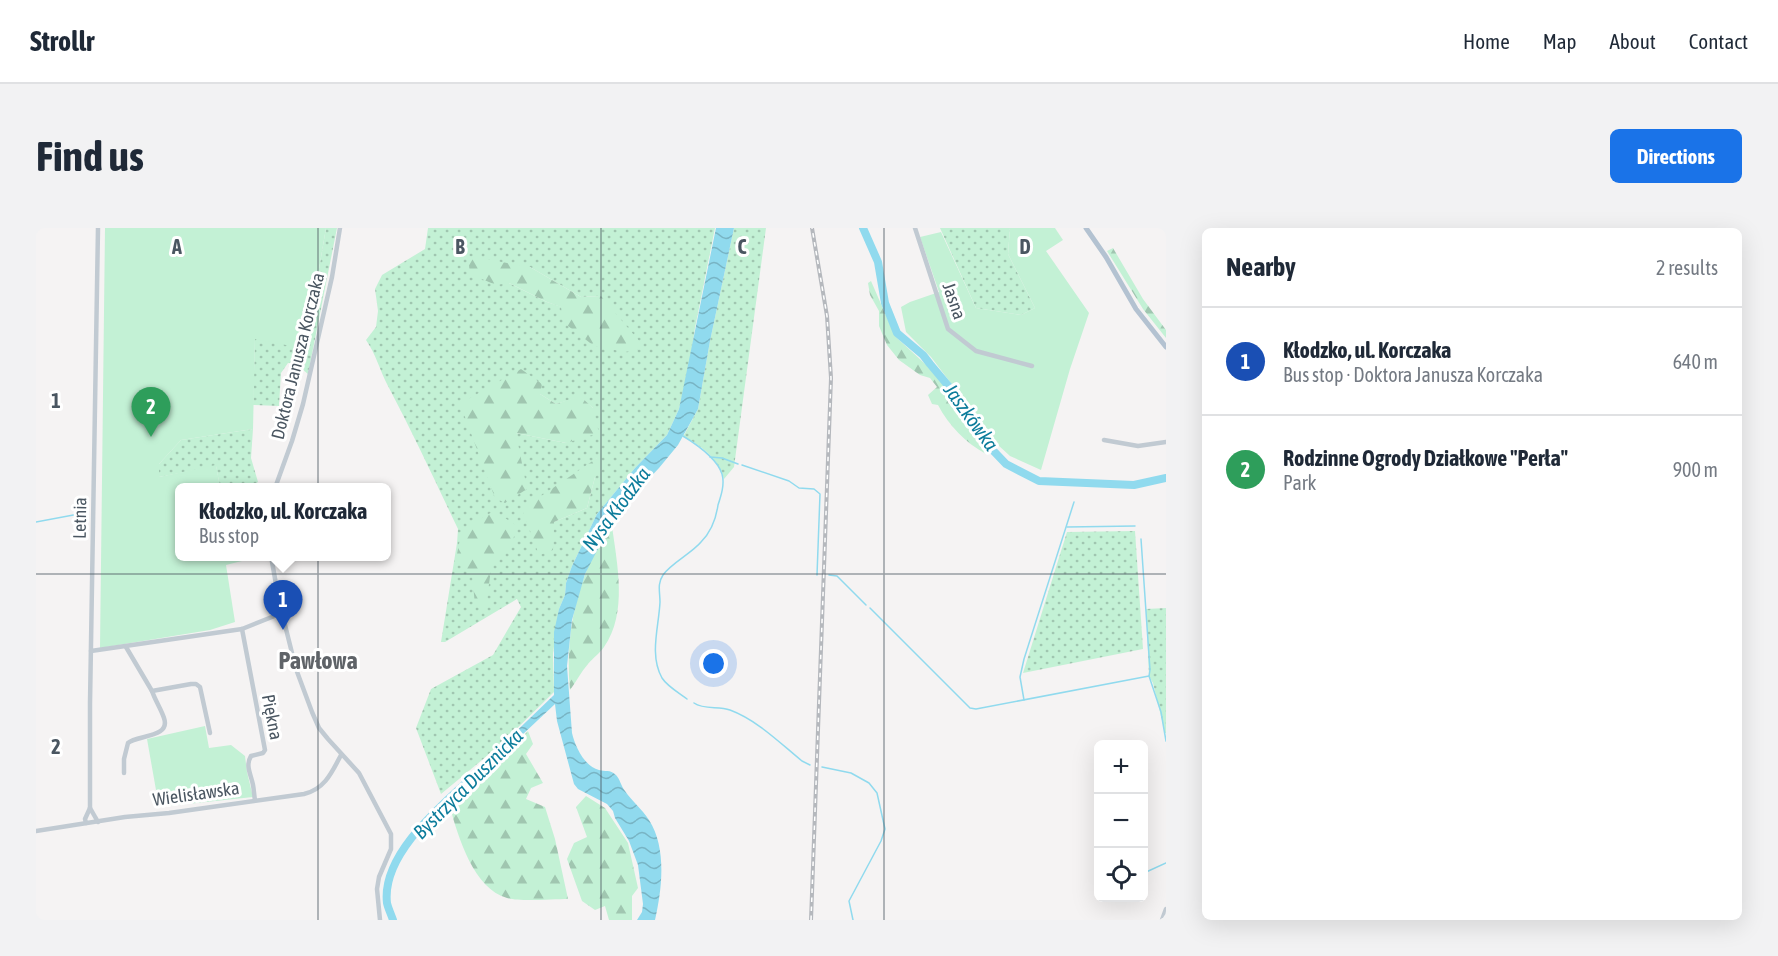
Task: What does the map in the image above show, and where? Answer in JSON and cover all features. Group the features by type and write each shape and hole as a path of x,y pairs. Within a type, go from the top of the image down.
{"main road":[{"path":"1086,228 1136,309 1166,347"}],"street":[{"name":"Letnia","path":"86,823 85,819 90,808 98,228"},
{"name":"Doktora Janusza Korczaka","path":"276,483 303,404 332,277 340,228"},
{"name":"Jasna","path":"915,228 948,329 976,351 1032,366"},
{"path":"1104,440 1130,445 1166,442"},
{"path":"271,561 273,578 296,669 312,712 320,728 341,755 359,773 391,834 391,849 379,877 377,889 380,920"},
{"path":"91,651 242,629 282,613"},
{"name":"Piękna","path":"242,629 265,750 249,758 248,771 253,784 255,800"},
{"path":"124,773 124,759 128,743 158,733 165,726 164,718 152,691 126,647"},
{"path":"152,691 196,684 202,692 210,733"},
{"name":"Wielisławska","path":"36,831 312,792 326,782 341,755"},
{"path":"90,808 98,822"},
{"path":"1162,920 1166,909"}],"green space":[{"path":"105,228 326,228 312,310 291,346 255,339 253,429 181,440 159,464 159,477 216,465 219,483 175,483 175,561 242,561 226,565 235,622 210,630 100,648"},
{"path":"326,228 337,228 308,374 296,364 288,363 281,373 279,406 253,405 255,338 312,310"},
{"path":"428,228 715,228 679,409 667,435 635,468 597,514 572,566 559,609 553,654 554,692 500,745 441,794 416,728 431,689 493,655 521,607 517,599 445,642 441,642 458,529 366,340 376,327 378,311 375,289 382,275 425,249","holes":["530,267 581,297 601,296 562,307 509,283","540,394 556,404 580,397 593,408 566,443 516,433","597,458 587,508 554,522"]},
{"path":"734,228 766,228 734,467 724,479 714,459 696,444 683,437 698,409"},
{"path":"940,228 1010,228 1008,254 1035,308 1021,315 976,308"},
{"path":"1010,228 1055,228 1063,240 1046,251 1089,313 1041,470 1010,456 998,445 931,357 906,332 901,307 939,292 920,237 941,232 976,308 1021,315 1035,308 1008,254"},
{"path":"1113,248 1143,299 1166,330 1166,338 1143,309 1107,251"},
{"path":"468,256 530,267 581,297 601,296 645,348 625,352 594,346 563,322 561,307 509,283 496,285 470,274"},
{"path":"871,281 897,338 936,374 956,401 986,454 972,445 953,427 938,405 932,404 928,395 937,387 930,378 920,375 899,360 887,345 879,326 879,311 870,295 868,283"},
{"path":"521,369 542,384 540,394 556,404 580,396 593,408 599,433 566,443 516,433 527,489 505,503 495,498 462,409 463,402"},
{"path":"253,429 251,458 258,482 219,483 216,466 159,477 159,464 181,440"},
{"path":"597,458 606,466 595,477 587,508 554,522 553,550 539,555 522,509"},
{"path":"494,511 516,525 512,547 492,562 486,606 475,605 472,574 456,559 462,529"},
{"path":"612,526 619,588 616,619 604,647 585,667 570,690 569,646 576,603 590,562"},
{"path":"1135,531 1143,649 1023,673 1067,532"},
{"path":"1166,608 1165,733 1153,683 1149,676 1146,609"},
{"path":"205,726 209,748 231,745 245,756 253,797 159,807 147,739"},
{"path":"528,731 533,744 526,754 543,783 531,788 526,799 545,807 555,839 568,899 520,900 495,893 485,884 469,860 450,807"},
{"path":"586,796 605,808 628,843 638,888 632,896 632,920 609,920 605,906 595,910 582,901 567,859 574,843 587,837 576,807"}],"water":[{"name":"Nysa Kłodzka","path":"716,228 734,228 698,409 678,445 629,500 600,545 585,574 572,620 567,666 572,733 575,744 581,755 594,768 612,772 617,777 625,791 649,820 659,843 661,882 655,920 637,920 642,912 643,904 638,865 629,841 607,804 578,789 574,784 557,721 555,704 472,782 472,774 554,695 554,632 565,595 566,583 597,514 635,468 667,435 679,409"}],"waterway":[{"name":"Jaszkówka","path":"863,228 878,262 885,303 897,333 923,355 961,401 984,441 1006,464 1039,481 1134,485 1166,478"},
{"path":"683,436 700,447 716,462 723,482 716,515 708,534 666,571 659,585 660,602 655,650 658,669 667,684 687,699"},
{"path":"710,457 722,458 738,464"},
{"path":"742,465 789,481 799,488 814,489 820,494 817,575"},
{"path":"1024,700 1020,677 1024,659 1074,502"},
{"path":"36,522 84,513"},
{"path":"1067,527 1135,526"},
{"path":"870,608 970,708 976,709 1149,676 1141,539"},
{"path":"829,575 837,576 866,605"},
{"path":"1149,676 1161,712 1166,741"},
{"path":"694,703 740,714 810,765"},
{"path":"822,767 851,773 869,783 877,793 885,829 849,901 853,920"},
{"name":"Bystrzyca Dusznicka","path":"393,920 387,903 388,884 394,865 405,847 434,812 480,770"},
{"path":"1148,871 1166,863"}],"railway":[{"path":"811,920 831,378 827,316 812,228"}],"place":[{"name":"Rodzinne Ogrody Działkowe \"Perła\"","path":"151,437"},
{"name":"Kłodzko, ul. Korczaka","path":"283,630"}],"district":[{"name":"Pawłowa","path":"318,661"}]}
